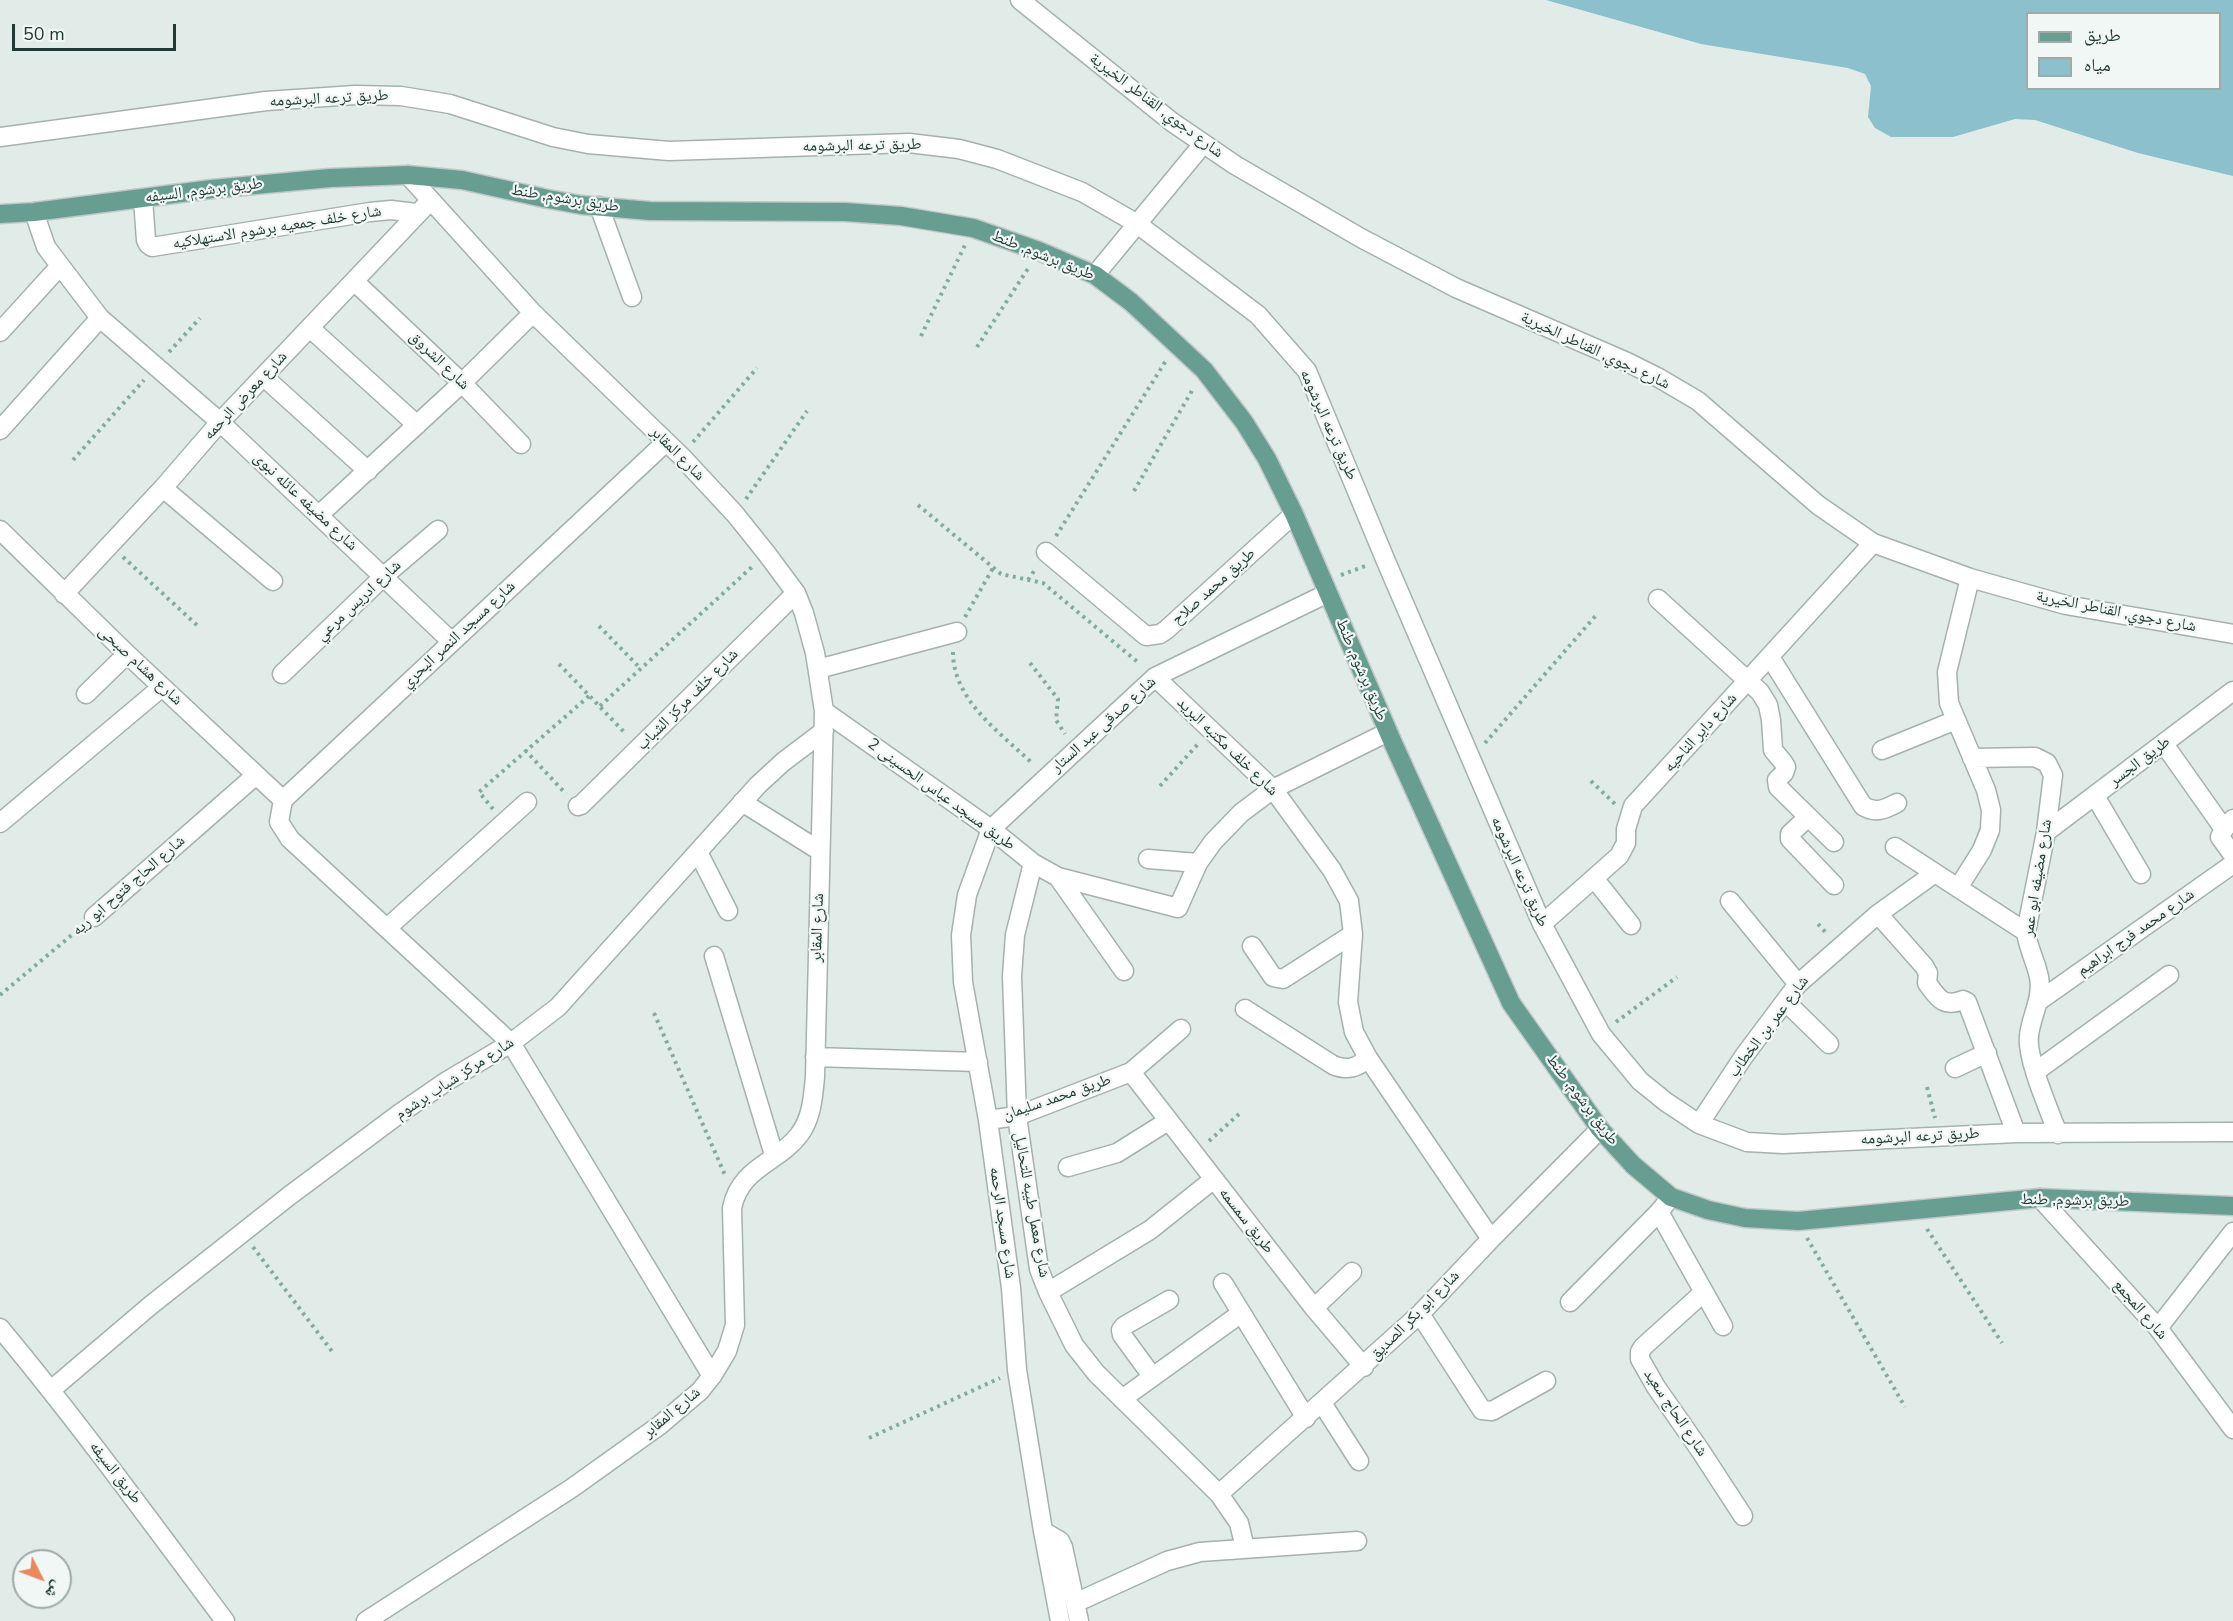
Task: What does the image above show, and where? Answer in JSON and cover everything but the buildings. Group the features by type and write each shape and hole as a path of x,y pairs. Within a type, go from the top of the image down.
{"main road":[{"name":"طريق برشوم, السيفه","path":"0,214 34,212 212,189 330,178 408,175"},
{"name":"طريق برشوم, طنط","path":"408,175 462,180 548,200 650,211 845,212 901,216 973,228 1039,251 1095,275 1131,302 1204,370 1244,422 1266,459 1294,514 1388,732 1512,1003 1600,1129 1633,1165 1671,1197 1708,1210 1745,1218 1798,1221 2040,1198 2233,1206"}],"street":[{"name":"شارع دجوي, القناطر الخيرية","path":"1020,0 1203,144 1361,238 1456,288 1659,378 1698,401 1818,505 1873,543 1970,578 2066,605 2233,634"},
{"name":"طريق ترعه البرشومه","path":"0,137 266,101 355,95 401,96 450,104 553,137 588,144 669,151 909,143 959,149 997,159 1082,192 1136,223 1258,315 1307,371 1542,924 1602,1034 1640,1081 1699,1124 1747,1142 1771,1144 2016,1133 2233,1132"},
{"path":"1095,275 1203,144"},
{"name":"شارع المقابر","path":"366,1621 589,1475 688,1403 712,1376 726,1351 735,1325 732,1208 734,1198 751,1174 799,1135 808,1118 813,1100 815,1057 824,711 818,669 808,627 796,593 735,514 681,456 423,207 408,175"},
{"name":"شارع خلف جمعيه برشوم الاستهلاكيه","path":"142,199 146,240 152,247 370,212 423,207"},
{"path":"599,206 632,297"},
{"name":"شارع معرض الرحمه","path":"64,594 163,488 220,422 423,207"},
{"name":"شارع مضيفه عائله نبوى","path":"34,212 46,247 100,318 220,422 452,642"},
{"path":"0,332 60,266"},
{"name":"شارع الشروق","path":"354,281 462,383 521,444"},
{"path":"319,515 417,426 533,313"},
{"path":"0,430 100,318"},
{"path":"310,328 417,426"},
{"path":"264,377 368,471"},
{"name":"شارع مسجد النصر البحري","path":"284,800 666,441"},
{"path":"163,488 273,581"},
{"name":"طريق محمد صلاح","path":"1046,552 1146,636 1153,636 1166,630 1294,514"},
{"name":"شارع هشام صبحى","path":"0,530 127,654 284,800"},
{"name":"شارع ادريس مرعي","path":"282,674 384,576 438,530"},
{"name":"شارع داير الناحيه","path":"1542,924 1623,850 1626,843 1628,817 1634,806 1873,543"},
{"path":"1958,888 1982,850 1990,830 1991,810 1986,790 1949,703 1947,672 1970,578"},
{"name":"شارع صدقى عبد الستار","path":"991,829 1155,677 1326,587"},
{"name":"شارع خلف مركز الشباب","path":"578,806 796,593"},
{"path":"1658,599 1760,692 1768,705 1772,720 1773,750 1785,765 1785,770 1777,785 1834,842"},
{"path":"818,669 957,632"},
{"path":"86,694 127,654"},
{"path":"1770,657 1863,806 1878,811 1897,803"},
{"name":"شارع خلف مكتبه البريد","path":"1155,677 1273,789 1332,870 1349,902 1353,934 1348,1002 1354,1032 1368,1058 1491,1239"},
{"path":"0,823 162,687"},
{"name":"طريق الجسر","path":"2046,832 2233,691"},
{"name":"طريق مسجد عباس الحسينى 2","path":"824,711 991,829 1033,863 1058,877 1180,907 1198,864"},
{"path":"1882,750 1956,720"},
{"name":"شارع مركز شباب برشوم","path":"51,1390 242,1232 399,1113 511,1043 558,1007 742,802 783,762 824,731"},
{"path":"1148,859 1198,864 1226,827 1256,800 1273,789 1388,732"},
{"path":"2164,744 2229,824 2221,834 2221,840 2233,855"},
{"name":"شارع مضيفه ابو عمر","path":"1972,758 2035,757 2047,763 2053,775 2046,832 2026,933 2027,944 2039,978 2039,1001 2028,1038 2036,1072 2058,1134"},
{"name":"شارع الحاج فتوح ابو ريه","path":"93,917 256,775"},
{"path":"2095,796 2141,874"},
{"path":"284,800 279,822 290,839 511,1043 712,1376"},
{"path":"387,928 527,802"},
{"path":"742,802 820,850"},
{"path":"1808,816 1790,834 1790,838 1834,885"},
{"name":"شارع مسجد الرحمه","path":"991,829 967,895 961,935 963,982 988,1120 1011,1288 1017,1370 1060,1621"},
{"path":"1895,847 2026,933"},
{"path":"698,852 728,911"},
{"name":"شارع معمل طيبه للتحاليل","path":"1033,863 1015,935 1012,976 1017,1116 1039,1269 1074,1345 1096,1373 1219,1494 1239,1523 1245,1548"},
{"name":"شارع محمد فرج ابراهيم","path":"2039,1001 2233,864"},
{"name":"شارع عمر بن الخطاب","path":"1699,1124 1744,1056 1798,984 1878,914 1935,873"},
{"name":"طريق مسجد عباس الحسينى 2","path":"1058,877 1124,971"},
{"path":"1593,878 1631,925"},
{"path":"1730,901 1798,984"},
{"path":"1878,914 1924,966 1928,973 1927,983 1942,1001 1950,1004 1966,1001 2016,1133"},
{"path":"1252,946 1273,977 1283,979 1353,934"},
{"path":"714,956 774,1155"},
{"path":"2036,1072 2169,975"},
{"path":"1785,1001 1828,1044"},
{"path":"1245,1009 1340,1068 1355,1067 1368,1058"},
{"name":"طريق محمد سليمان","path":"988,1120 1017,1116 1131,1072 1181,1029"},
{"path":"1955,1068 1987,1053"},
{"path":"815,1057 978,1062"},
{"name":"طريق سمسمه","path":"1131,1072 1314,1308 1364,1367"},
{"path":"1068,1167 1118,1153 1168,1121"},
{"name":"شارع ابو بكر الصديق","path":"1219,1494 1364,1367 1420,1314 1600,1129"},
{"path":"1048,1292 1150,1230 1214,1179"},
{"path":"1570,1302 1671,1197"},
{"name":"شارع المجمع","path":"2040,1198 2158,1328 2233,1429"},
{"path":"1659,1212 1724,1326"},
{"path":"2158,1328 2233,1232"},
{"path":"1314,1308 1352,1272"},
{"path":"1223,1283 1306,1418"},
{"name":"شارع الحاج سعيد","path":"1704,1292 1643,1347 1640,1359 1656,1387 1743,1516"},
{"path":"1152,1376 1122,1335 1121,1330 1124,1326 1169,1300"},
{"path":"1122,1399 1240,1314"},
{"path":"1420,1314 1482,1410 1492,1411 1546,1382"},
{"name":"طريق السيفه","path":"0,1328 145,1512 225,1621"},
{"path":"1322,1403 1359,1461"},
{"path":"1043,1531 1060,1541 1063,1547 1077,1612 1167,1561 1200,1552 1357,1542"}],"path":[{"path":"921,336 973,228"},
{"path":"977,347 1039,251"},
{"path":"73,460 200,318"},
{"path":"1028,580 1178,344"},
{"path":"681,456 757,368"},
{"path":"1134,491 1204,370"},
{"path":"735,514 807,411"},
{"path":"918,505 993,568 1008,576 1038,580 1155,677"},
{"path":"110,545 200,628"},
{"path":"600,706 767,554"},
{"path":"1326,587 1385,559"},
{"path":"993,568 957,632 953,649 953,667 969,701 1047,777"},
{"path":"1470,759 1598,614"},
{"path":"599,626 641,669"},
{"path":"1030,663 1058,699 1057,724 1077,748"},
{"path":"559,664 640,747"},
{"path":"503,822 479,792 589,696"},
{"path":"1160,786 1211,730"},
{"path":"525,750 578,806"},
{"path":"1591,781 1628,817"},
{"name":"شارع الحاج فتوح ابو ريه","path":"0,995 93,917"},
{"path":"1602,1034 1677,977"},
{"path":"654,1013 734,1198"},
{"path":"1927,1087 1939,1136"},
{"path":"1195,1154 1239,1114"},
{"path":"1915,1211 2002,1344"},
{"path":"1798,1221 1905,1407"},
{"path":"242,1232 334,1354"},
{"path":"868,1438 1017,1370"}],"water":[{"path":"1546,0 2233,0 2233,176 2138,153 2035,120 2015,119 1953,137 1891,137 1875,128 1868,117 1871,86 1865,74 1848,68 1701,44"}]}
